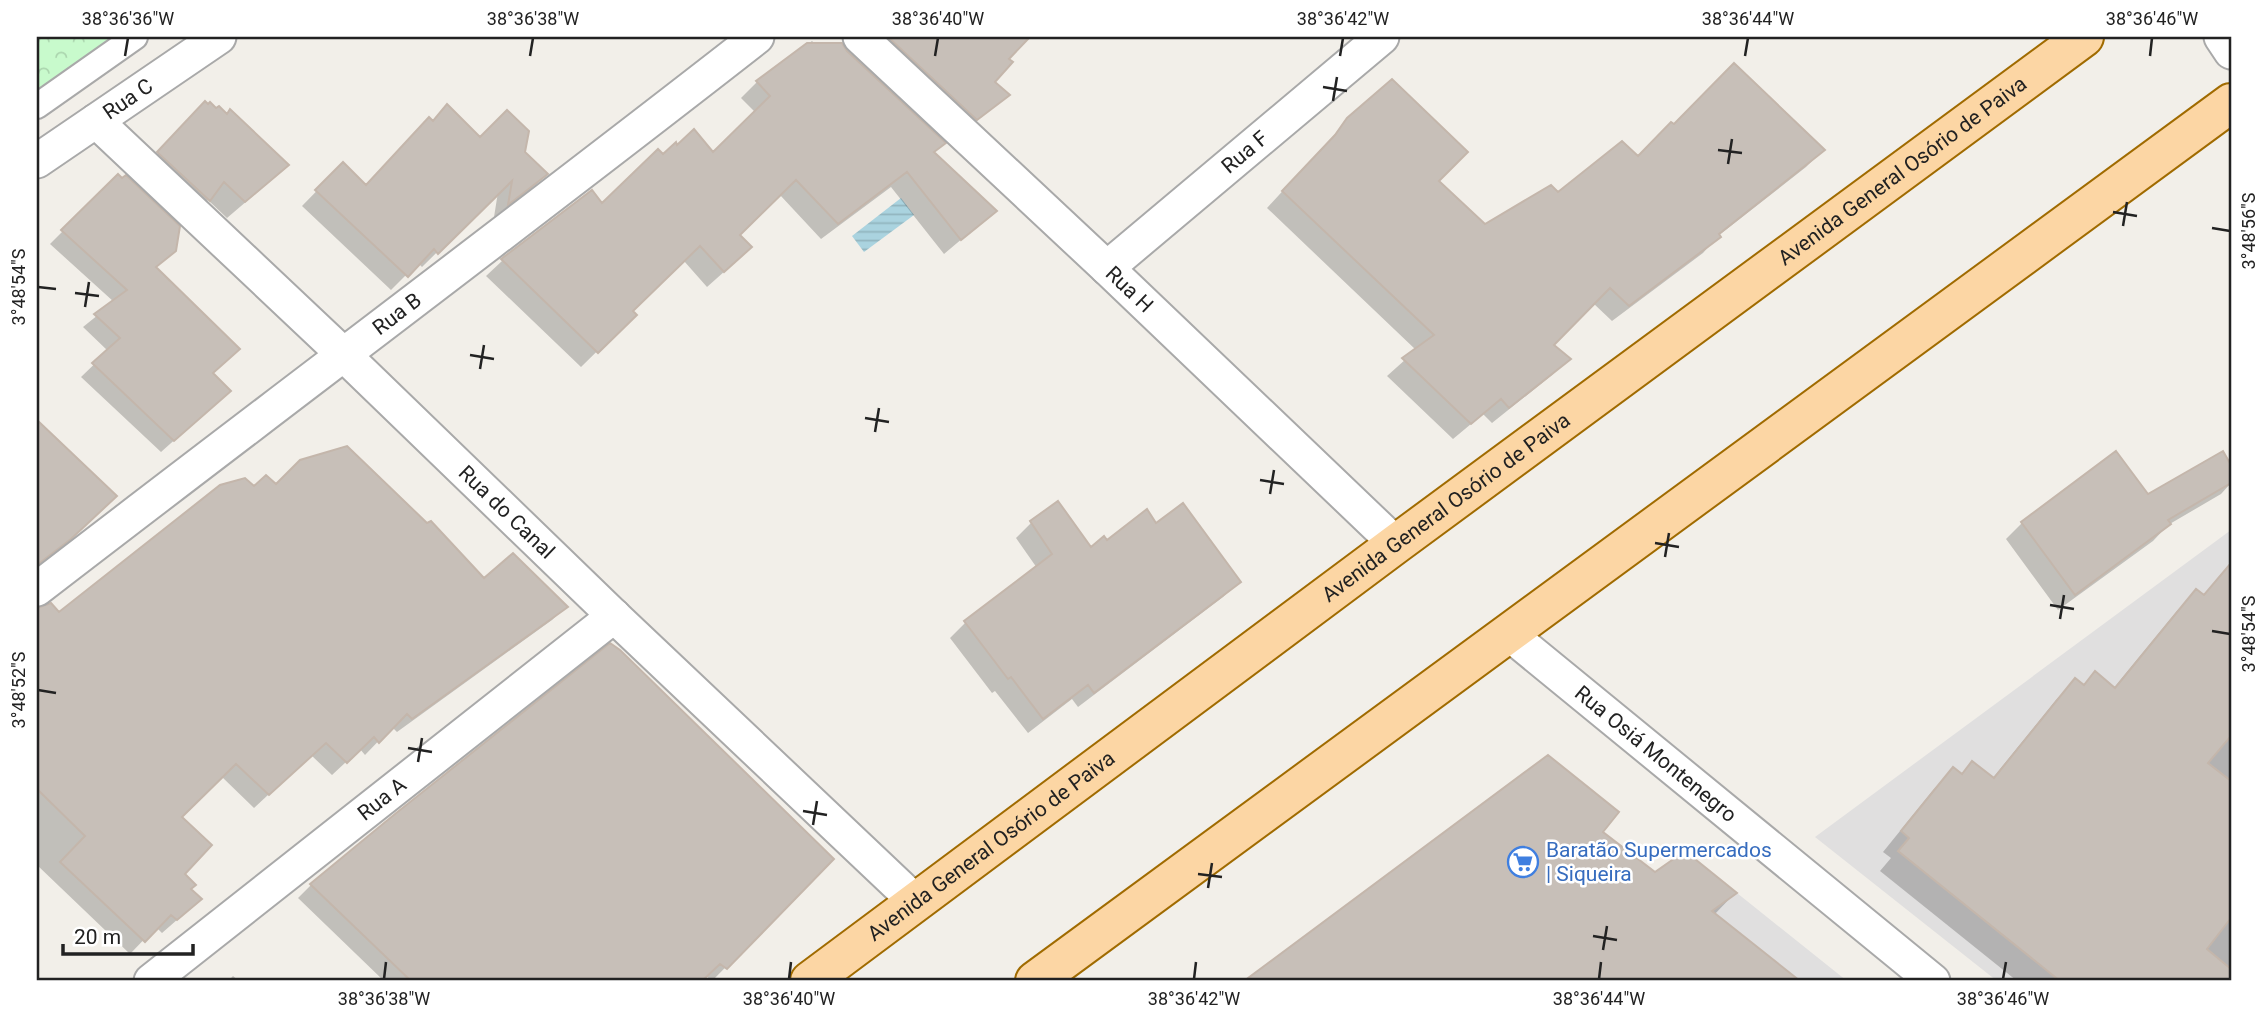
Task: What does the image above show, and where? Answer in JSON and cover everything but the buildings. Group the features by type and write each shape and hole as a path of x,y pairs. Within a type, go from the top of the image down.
{"main road":[{"name":"Avenida General Osório de Paiva","path":"810,981 1396,544 2084,37"},
{"path":"1035,981 2231,103"}],"street":[{"path":"37,106 135,37"},
{"name":"Rua C","path":"37,161 219,37"},
{"name":"Rua B","path":"37,589 342,354 544,204 757,37"},
{"name":"Rua H","path":"860,37 1396,544"},
{"name":"Rua F","path":"1107,268 1382,37"},
{"path":"2221,37 2231,52"},
{"name":"Rua do Canal","path":"96,121 916,903"},
{"name":"Rua A","path":"150,981 614,616"},
{"name":"Rua Osiá Montenegro","path":"1508,633 1933,981"}],"shaded area":[{"path":"2231,530 2231,981 1997,981 1815,837"},
{"path":"1737,893 1847,981 1612,981"}],"green space":[{"path":"37,37 135,37 37,106"}],"water":[{"path":"901,198 914,215 864,252 852,236"}],"place":[{"name":"Baratão Supermercados | Siqueira","path":"1523,862"}]}
